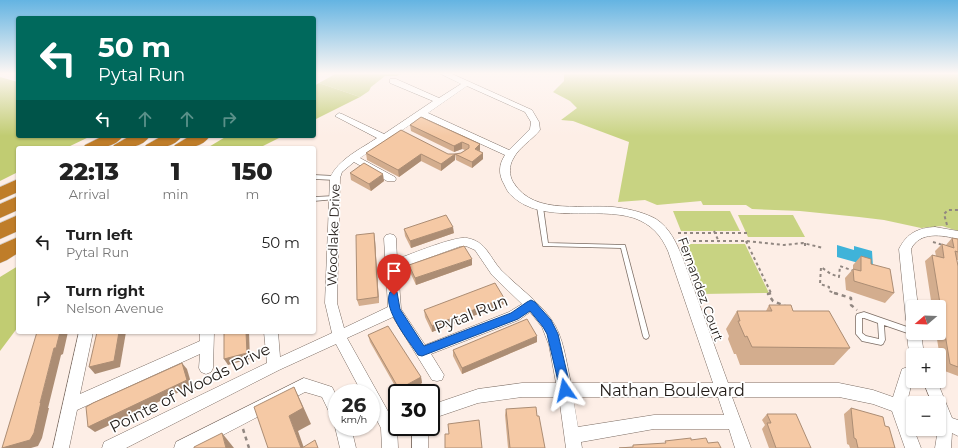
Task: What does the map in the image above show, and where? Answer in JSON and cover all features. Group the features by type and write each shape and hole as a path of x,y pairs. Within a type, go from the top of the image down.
{"highway":[{"path":"95,146 111,138"},
{"path":"124,146 138,138"},
{"path":"156,146 170,138"},
{"path":"184,146 198,138"},
{"path":"0,194 16,186"},
{"path":"0,212 16,203"},
{"path":"0,232 16,223"},
{"path":"0,255 16,245"}],"street":[{"path":"423,94 440,101"},
{"name":"Woodlake Drive","path":"365,384 339,336 330,303 335,178 338,171 353,158 382,137 451,94"},
{"path":"421,113 510,154 535,130 535,122 528,110 492,94"},
{"path":"339,116 382,137"},
{"path":"396,129 410,136"},
{"name":"Fernandez Court","path":"510,154 504,169 508,185 522,201 549,209 615,210 626,212 646,219 664,232 672,246 743,448"},
{"path":"353,158 391,179"},
{"path":"911,300 905,249 907,242 914,236 924,232 949,239"},
{"path":"390,238 395,310 437,375"},
{"path":"392,266 460,242 467,242 480,247 496,272 531,305 547,324 553,334 565,390 573,442 654,422 734,422"},
{"name":"Pytal Run","path":"422,352 514,316 531,305"},
{"name":"Pointe of Woods Drive","path":"110,448 274,366 395,310"},
{"path":"61,448 86,334"},
{"path":"271,334 274,366"},
{"path":"70,406 207,338 206,368"},
{"path":"906,378 898,406 913,448"},
{"path":"182,448 304,385 327,392 328,394"},
{"name":"Nathan Boulevard","path":"440,409 478,396 522,390 839,390 873,397 906,409"},
{"name":"Woodlake Drive","path":"380,408 388,419"},
{"path":"943,448 948,423"},
{"path":"345,436 348,448"},
{"name":"Woodlake Drive","path":"390,448 392,436"},
{"path":"420,436 420,448"}],"lane":[{"path":"316,177 335,178"},
{"path":"316,200 334,198"},
{"path":"540,207 545,245 622,246 646,336"},
{"path":"881,321 881,342 864,339 859,334 859,316 864,315 906,329"}],"path":[{"path":"944,250 949,239 944,214 948,210 958,210"},
{"path":"715,232 718,243"},
{"path":"678,234 715,232 747,233"},
{"path":"932,241 949,239"},
{"path":"681,241 718,243 746,241 775,245 805,243 823,248"},
{"path":"746,241 772,293 768,294 771,299 785,305 784,311"},
{"path":"805,243 805,249"},
{"path":"857,272 840,266 839,277 831,274 821,267 820,284 829,287 829,291 851,298 851,305 864,315"},
{"path":"239,419 248,448"}],"green space":[{"path":"0,94 16,94 16,138 87,138 70,146 16,146 16,173 0,181"},
{"path":"316,94 351,94 360,97 316,119"},
{"path":"351,94 365,94 360,97"},
{"path":"557,94 958,94 958,231 942,226 921,228 884,220 859,217 800,211 752,209 746,205 703,205 701,201 657,205 645,200 618,202 629,142 573,121 561,120 577,108 570,101"},
{"path":"224,138 279,138 263,146 210,146"},
{"path":"673,211 730,211 740,231 681,231"},
{"path":"738,215 793,215 805,237 748,237"},
{"path":"683,244 745,244 769,293 702,294"},
{"path":"16,267 16,330 0,351 0,277"}],"water":[{"path":"837,245 854,250 854,246 872,251 873,267 837,257"}],"building":[{"path":"421,117 480,144 475,149 483,153 472,162 455,154 461,153 469,148 469,145 462,142 454,146 410,125"},
{"path":"401,130 448,154 455,154 441,164 421,154 398,170 366,153"},
{"path":"364,163 383,174 369,184 350,173"},
{"path":"446,215 453,227 410,241 404,229"},
{"path":"374,233 378,297 357,300 356,235"},
{"path":"952,238 958,239 958,252 955,251 958,266 958,367 950,364 946,340 946,300 939,300 932,255 944,258 942,244 954,248"},
{"path":"464,246 472,259 415,278 409,265"},
{"path":"861,256 871,259 871,264 890,269 894,293 854,281 853,269 861,271"},
{"path":"495,283 504,298 432,326 424,310"},
{"path":"769,305 791,305 793,311 829,311 850,348 752,347 747,336 745,337 738,321 740,321 737,311 772,311"},
{"path":"527,319 537,336 462,368 453,350"},
{"path":"388,326 421,377 408,384 396,384 368,335"},
{"path":"36,334 60,334 56,348 54,348 34,433 30,440 2,448"},
{"path":"97,334 119,334 114,361 89,367"},
{"path":"224,334 246,334 247,353 224,359"},
{"path":"182,363 187,380 88,427 86,407"},
{"path":"294,387 303,408 289,416 301,448 268,448 254,407"},
{"path":"536,407 545,448 510,448 506,409"},
{"path":"851,408 883,417 885,426 889,427 895,448 858,448 856,439 854,438"},
{"path":"767,414 796,414 811,448 776,448 767,423 771,423"},
{"path":"479,420 482,448 445,448 445,434 449,434 448,424"},
{"path":"222,433 226,448 194,448 194,447"},
{"path":"691,438 691,440 706,438 708,443 718,442 721,448 619,448 633,447 633,445 666,443 665,441"},
{"path":"315,440 318,448 302,448"}],"route":[{"path":"394,295 395,310 422,352 514,316 531,305 540,314 553,334 565,390"}]}
